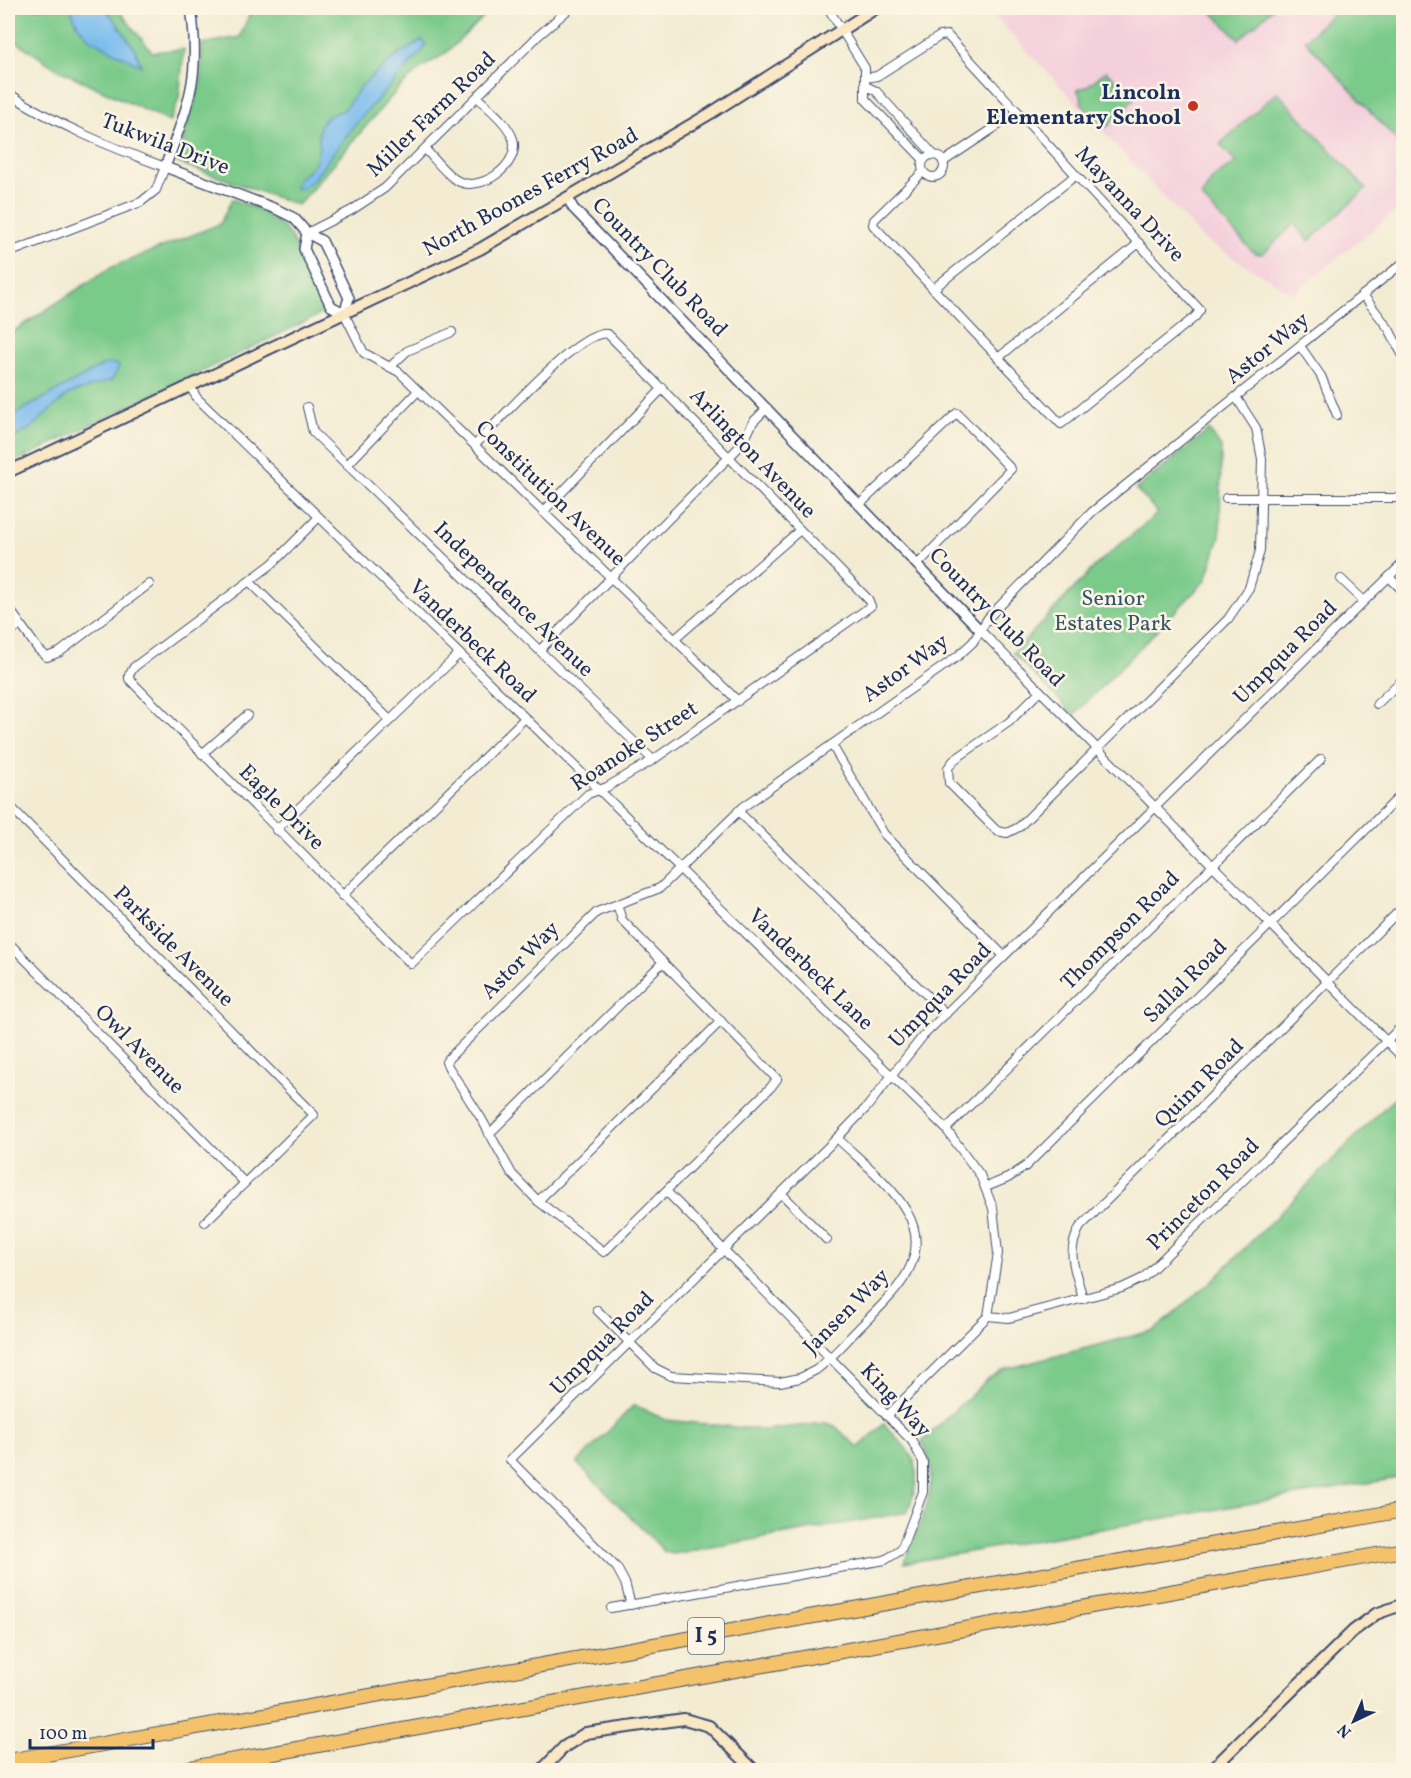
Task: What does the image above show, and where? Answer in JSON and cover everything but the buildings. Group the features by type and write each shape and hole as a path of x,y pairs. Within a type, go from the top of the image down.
{"highway":[{"name":"I 5","path":"8,1761 1404,1510"},
{"name":"I 5","path":"179,1770 1404,1550"}],"main road":[{"name":"North Boones Ferry Road","path":"8,472 480,249 711,113 876,8"},
{"path":"1211,1770 1353,1631 1376,1614 1404,1604"},
{"path":"542,1770 564,1747 586,1733 684,1719 709,1726 754,1770"}],"street":[{"path":"8,253 141,202 156,190 185,114 195,72 195,37 191,8"},
{"name":"Miller Farm Road","path":"307,233 352,210 385,188 538,36 570,8"},
{"path":"828,8 863,65 866,82 865,99 924,160 924,172 927,176 937,176 944,169 943,162 866,82"},
{"name":"Mayanna Drive","path":"866,82 945,34 1200,310 1195,317 1061,424 998,357"},
{"name":"Tukwila Drive","path":"8,93 34,110 110,147 276,209 294,218 307,233 322,241 349,298 344,313"},
{"path":"425,149 454,179 468,184 479,183 508,164 513,154 513,137 477,97"},
{"path":"943,162 1018,112"},
{"path":"924,160 934,155"},
{"path":"924,172 872,222 998,357 1139,243"},
{"path":"933,289 1076,175"},
{"name":"Country Club Road","path":"568,198 573,208 980,630 1404,1059"},
{"path":"307,233 304,249 330,306 344,313"},
{"name":"Astor Way","path":"489,1134 446,1062 591,917 603,908 642,897 660,888 738,811 950,662 973,642 988,618 1092,512 1404,262"},
{"path":"1363,295 1389,329 1404,358"},
{"name":"Constitution Avenue","path":"344,313 364,353 390,367 418,391 738,700"},
{"path":"390,367 406,351 452,332"},
{"name":"Arlington Avenue","path":"475,445 552,367 586,340 603,333 617,341 868,599 871,606"},
{"path":"1300,346 1321,376 1337,415"},
{"name":"Vanderbeck Road","path":"189,385 195,395 318,518 632,821"},
{"path":"543,512 663,388"},
{"path":"347,465 418,391"},
{"path":"1040,691 1009,722 954,760 948,768 949,783 991,826 1001,832 1015,830 1228,619 1243,598 1259,560 1263,498 1259,439 1250,416 1236,397"},
{"name":"Independence Avenue","path":"307,407 313,432 653,760"},
{"path":"540,650 744,443 753,422 766,408"},
{"path":"859,504 957,413 1011,469 917,565"},
{"path":"1226,498 1404,498"},
{"path":"318,518 286,551 250,582 390,720"},
{"path":"675,639 800,530"},
{"name":"Umpqua Road","path":"631,1605 625,1583 617,1568 510,1460 837,1138 892,1075 913,1047 1404,562"},
{"path":"1389,577 1404,592"},
{"path":"1341,579 1364,601"},
{"name":"Eagle Drive","path":"250,582 139,663 129,675 135,687 411,964"},
{"path":"8,607 38,649 47,657 60,652 149,584"},
{"name":"Roanoke Street","path":"411,964 588,794 653,760 871,606"},
{"path":"8,634 20,625"},
{"path":"276,830 459,654"},
{"path":"1377,704 1404,678"},
{"path":"202,754 247,715"},
{"path":"342,896 525,718"},
{"path":"832,745 884,834 1004,956"},
{"name":"Thompson Road","path":"946,1129 1321,759"},
{"name":"Sallal Road","path":"986,1187 1008,1178 1026,1166 1404,792"},
{"name":"Parkside Avenue","path":"8,804 314,1115 245,1183"},
{"path":"738,811 946,1014"},
{"name":"Vanderbeck Lane","path":"632,821 892,1075 946,1129 969,1156 986,1187 993,1208 998,1242 988,1316"},
{"path":"617,904 622,920 721,1021 777,1079 604,1252 538,1201 512,1174 489,1134 663,962"},
{"name":"Quinn Road","path":"1083,1299 1071,1254 1072,1241 1080,1227 1397,913"},
{"name":"Owl Avenue","path":"8,942 245,1183"},
{"path":"538,1201 721,1021"},
{"name":"Princeton Road","path":"988,1316 1009,1318 1083,1299 1130,1286 1149,1274 1404,1024"},
{"name":"Jansen Way","path":"597,1311 660,1371 679,1377 789,1381 811,1373 829,1358 903,1283 910,1271 915,1247 912,1221 904,1206 837,1138"},
{"path":"205,1222 245,1183"},
{"name":"King Way","path":"611,1608 875,1563 897,1554 904,1543 923,1492 925,1474 916,1447 666,1191"},
{"path":"781,1193 827,1240"},
{"path":"887,1416 988,1316"}],"shaded area":[{"name":"Lincoln Elementary School","path":"987,8 1403,8 1403,205 1293,294 1203,239"}],"green space":[{"path":"8,8 117,8 152,52 184,49 179,98 170,122 57,69 8,36"},
{"path":"252,8 493,8 446,53 420,69 398,89 298,205 176,162 201,81 202,44 240,37"},
{"path":"1215,8 1273,8 1239,40 1211,11"},
{"path":"1339,8 1403,8 1403,147 1305,40"},
{"path":"1106,71 1135,98 1107,127 1096,121 1081,103 1082,98 1077,90 1086,87"},
{"path":"1277,92 1366,189 1309,241 1294,224 1263,254 1254,253 1201,197 1213,178 1236,162 1220,144"},
{"path":"232,199 258,209 282,226 291,237 322,302 323,309 319,315 8,465 8,335 110,268 220,224"},
{"name":"Senior Estates Park","path":"1209,430 1221,447 1220,537 1206,580 1074,715 1013,653 1097,564 1158,513 1136,489"},
{"path":"1403,1089 1403,1477 904,1563 923,1518 930,1488 931,1473 922,1441 989,1378 1003,1370 1155,1330 1215,1278"},
{"path":"634,1405 666,1420 764,1430 826,1423 835,1426 858,1448 884,1424 904,1446 915,1463 916,1483 908,1512 673,1554 665,1552 577,1463"}],"water":[{"path":"70,8 106,8 135,49 141,66 90,39 79,27"},
{"path":"422,40 426,44 424,49 357,122 313,180 303,188 295,188 299,178 312,167 318,155 320,126 324,120 344,110 361,86 392,59"},
{"path":"105,364 116,364 119,367 112,380 69,394 29,429 8,441 8,418"}],"place":[{"name":"Lincoln Elementary School","path":"1193,106"}]}
